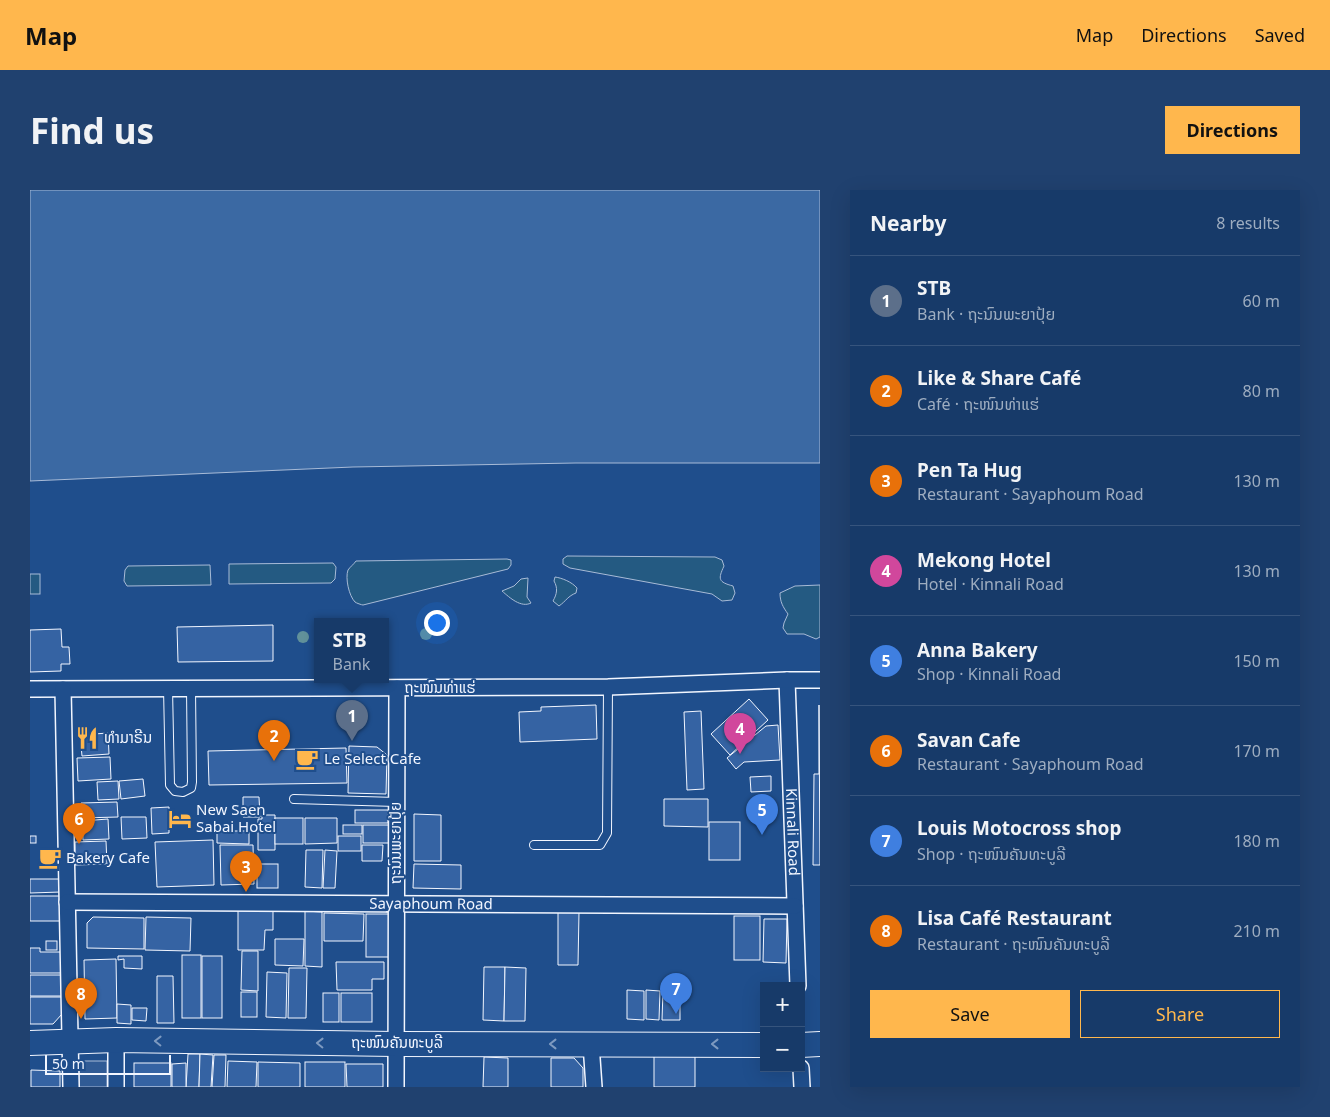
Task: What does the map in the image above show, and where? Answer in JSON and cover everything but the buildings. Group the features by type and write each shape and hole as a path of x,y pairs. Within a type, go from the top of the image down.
{"main road":[{"name":"ຖະໜົນຄັນທະບູລີ","path":"30,1043 116,1040 395,1044 760,1045"},
{"path":"805,1045 820,1044"}],"street":[{"name":"Kinnali Road","path":"787,680 798,982"},
{"name":"ຖະໜົນທ່າແຮ່","path":"30,689 608,687 820,680"},
{"name":"ຖະນົນພະຍາປຸ້ຍ","path":"396,1087 397,688"},
{"path":"63,689 71,1087"},
{"name":"Sayaphoum Road","path":"68,902 795,906"},
{"path":"116,1040 116,1087"},
{"path":"591,1044 594,1087"},
{"path":"801,1072 802,1087"}],"lane":[{"path":"534,845 600,846 607,833 608,687"},
{"path":"168,688 170,785 174,791 183,792 191,788 192,782 191,688"},
{"path":"294,799 396,802"}],"shaded area":[{"path":"30,190 820,190 820,463 576,463 353,467 30,481"},
{"path":"567,556 715,557 722,560 724,566 720,577 722,581 733,586 735,593 732,600 722,601 712,594 570,568 563,564 563,559"},
{"path":"511,560 511,565 508,569 363,605 353,599 347,582 348,570 356,561"},
{"path":"333,563 336,567 335,579 331,583 229,584 229,564"},
{"path":"210,565 211,585 127,586 124,581 125,570 128,566"},
{"path":"30,574 40,574 40,594 30,594"},
{"path":"555,577 567,581 577,588 576,593 559,606 553,601 556,591"},
{"path":"528,578 527,597 531,603 520,603 502,591 514,586 521,579"},
{"path":"820,585 820,637 816,639 804,634 787,634 783,628 788,614 782,604 780,593 795,586"},
{"path":"79,1061 107,1061 107,1087 79,1087"}],"place":[{"name":"ທຳມາຣີນ","path":"87,738"},
{"name":"STB","path":"352,741"},
{"name":"Mekong Hotel","path":"740,754"},
{"name":"Le Select Cafe","path":"307,759"},
{"name":"Like & Share Café","path":"274,761"},
{"name":"New Saen Sabai Hotel","path":"180,819"},
{"name":"Anna Bakery","path":"762,835"},
{"name":"Savan Cafe","path":"79,844"},
{"name":"Bakery Cafe","path":"50,858"},
{"name":"Pen Ta Hug","path":"246,892"},
{"name":"Louis Motocross shop","path":"676,1014"},
{"name":"Lisa Café Restaurant","path":"81,1019"}]}
